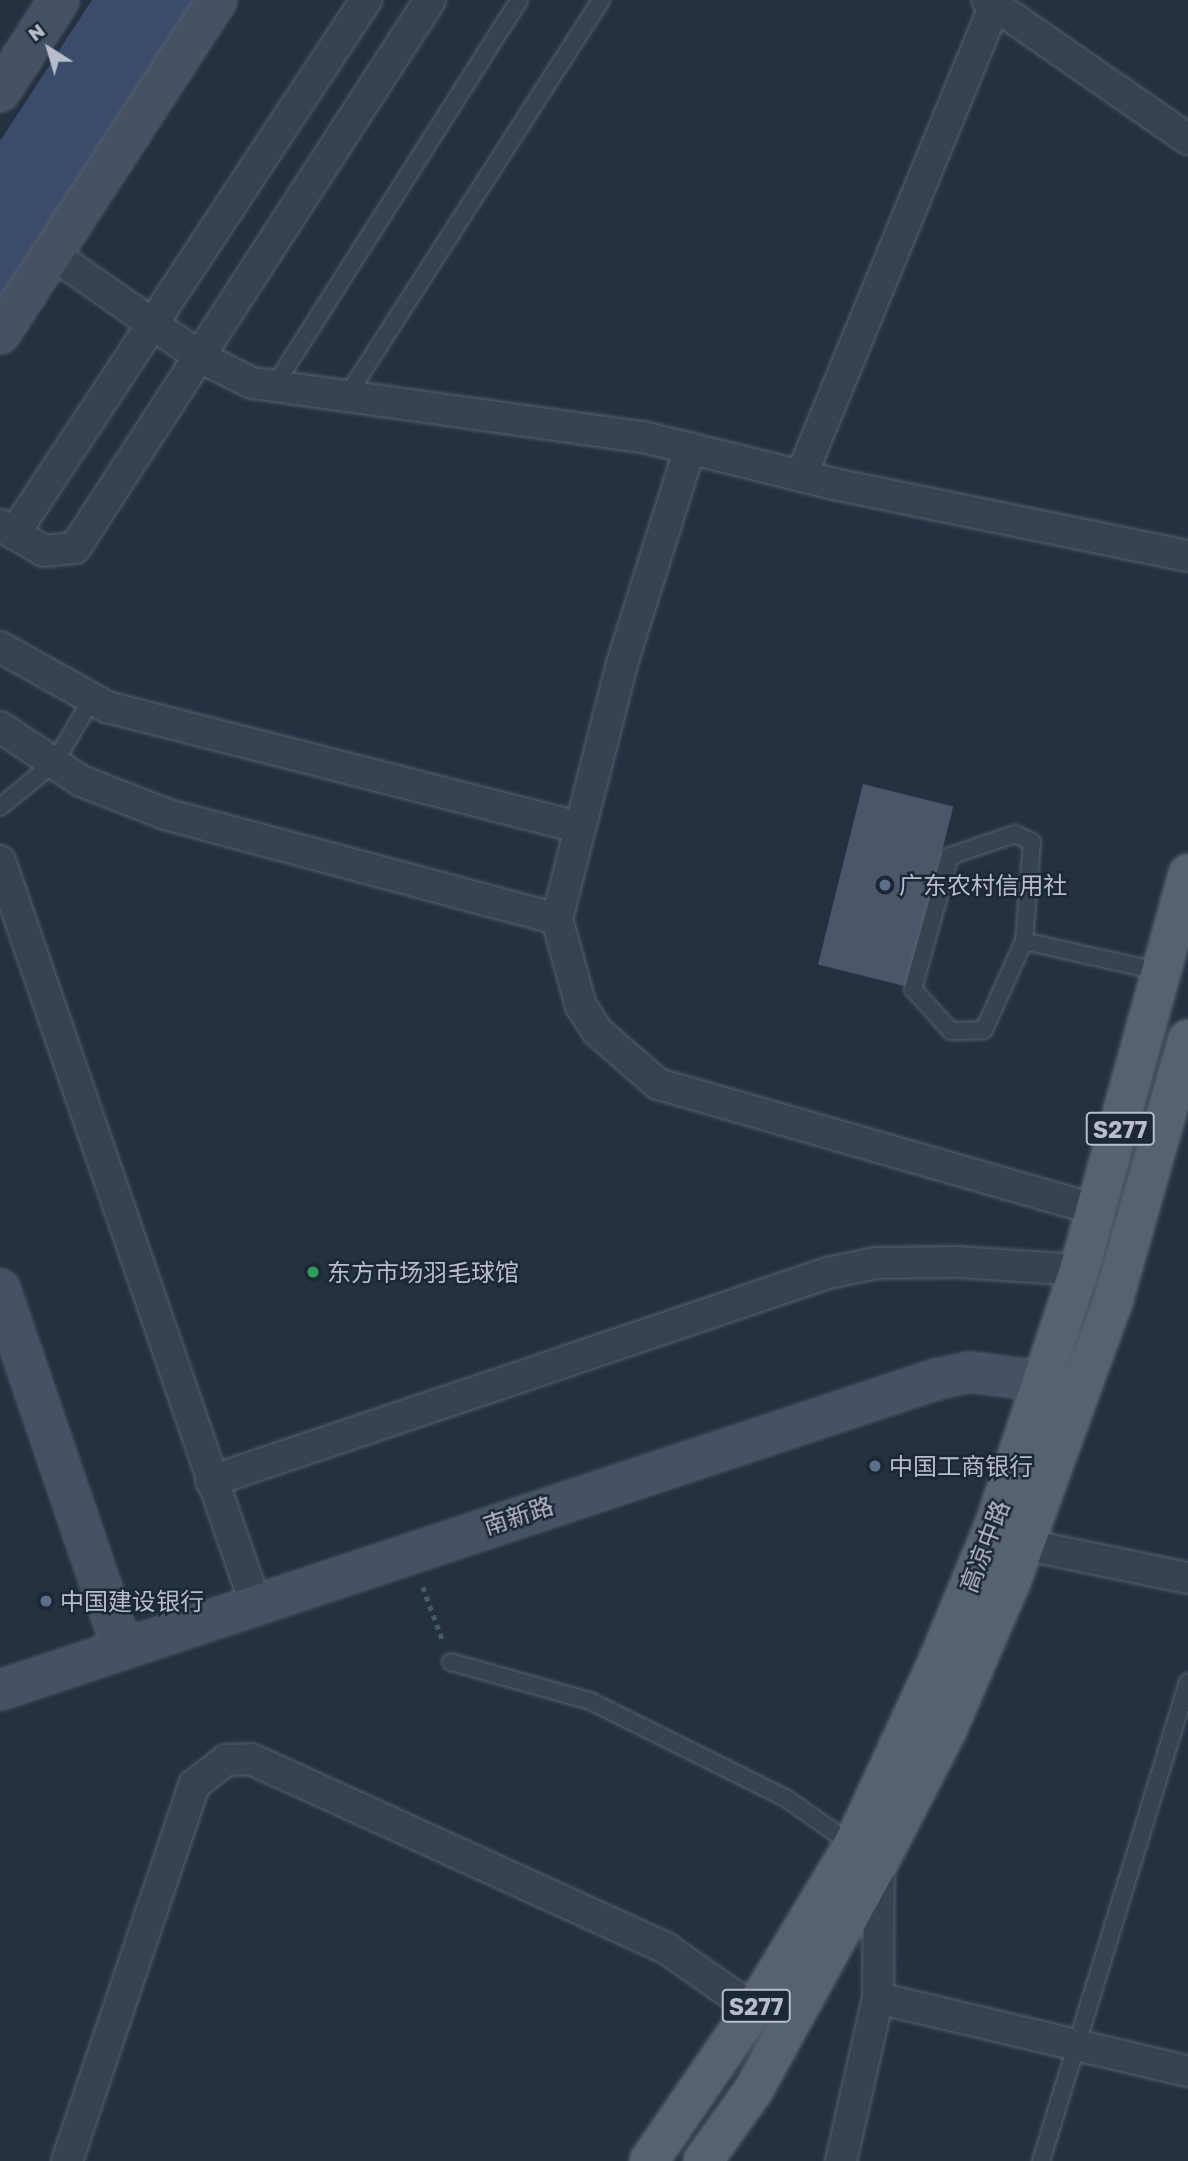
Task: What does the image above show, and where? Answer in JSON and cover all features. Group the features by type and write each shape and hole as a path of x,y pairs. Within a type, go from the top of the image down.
{"main road":[{"name":"高凉中路","path":"703,2161 753,2091 866,1853 985,1546 1079,1270 1164,972 1188,874"},
{"name":"高凉中路","path":"649,2161 753,2009 866,1853 947,1730 1027,1545 1114,1298 1186,1054"}],"street":[{"path":"0,92 59,0"},
{"path":"0,334 217,0"},
{"path":"366,0 151,322 7,529 54,554 75,548 430,0"},
{"path":"801,475 993,2 1188,139"},
{"path":"51,253 200,357 273,388 690,448 801,475 1188,556"},
{"path":"690,448 578,827 557,919 581,1006 605,1040 658,1084 1097,1210"},
{"path":"0,647 91,701 578,827"},
{"path":"0,727 54,763 165,814 557,919"},
{"path":"0,861 255,1603"},
{"path":"211,1481 828,1273 876,1263 958,1262 1079,1270"},
{"path":"0,1289 122,1648"},
{"name":"南新路","path":"0,1690 410,1551 957,1373 1042,1381"},
{"path":"1027,1545 1188,1578"},
{"path":"67,2161 194,1785 226,1760 251,1759 667,1948 753,2009"},
{"path":"841,2161 878,1998 866,1853"},
{"path":"878,1998 1075,2049 1188,2071"}],"lane":[{"path":"273,388 519,0"},
{"path":"345,399 601,0"},
{"path":"0,807 54,763 91,701"},
{"path":"1015,834 1032,842 1024,941 984,1030 951,1031 913,989 950,856 980,841 1015,834"},
{"path":"1024,941 1164,972"},
{"path":"451,1662 590,1702 787,1799 866,1853"},
{"path":"1041,2161 1188,1682"}],"path":[{"path":"410,1551 451,1662"}],"water":[{"path":"92,0 198,0 0,309 0,141"}],"building":[{"name":"广东农村信用社","path":"863,784 953,806 908,987 818,964"}],"place":[{"name":"广东农村信用社","path":"885,885"},
{"name":"东方市场羽毛球馆","path":"313,1272"},
{"name":"中国工商银行","path":"875,1466"},
{"name":"中国建设银行","path":"46,1601"}]}
